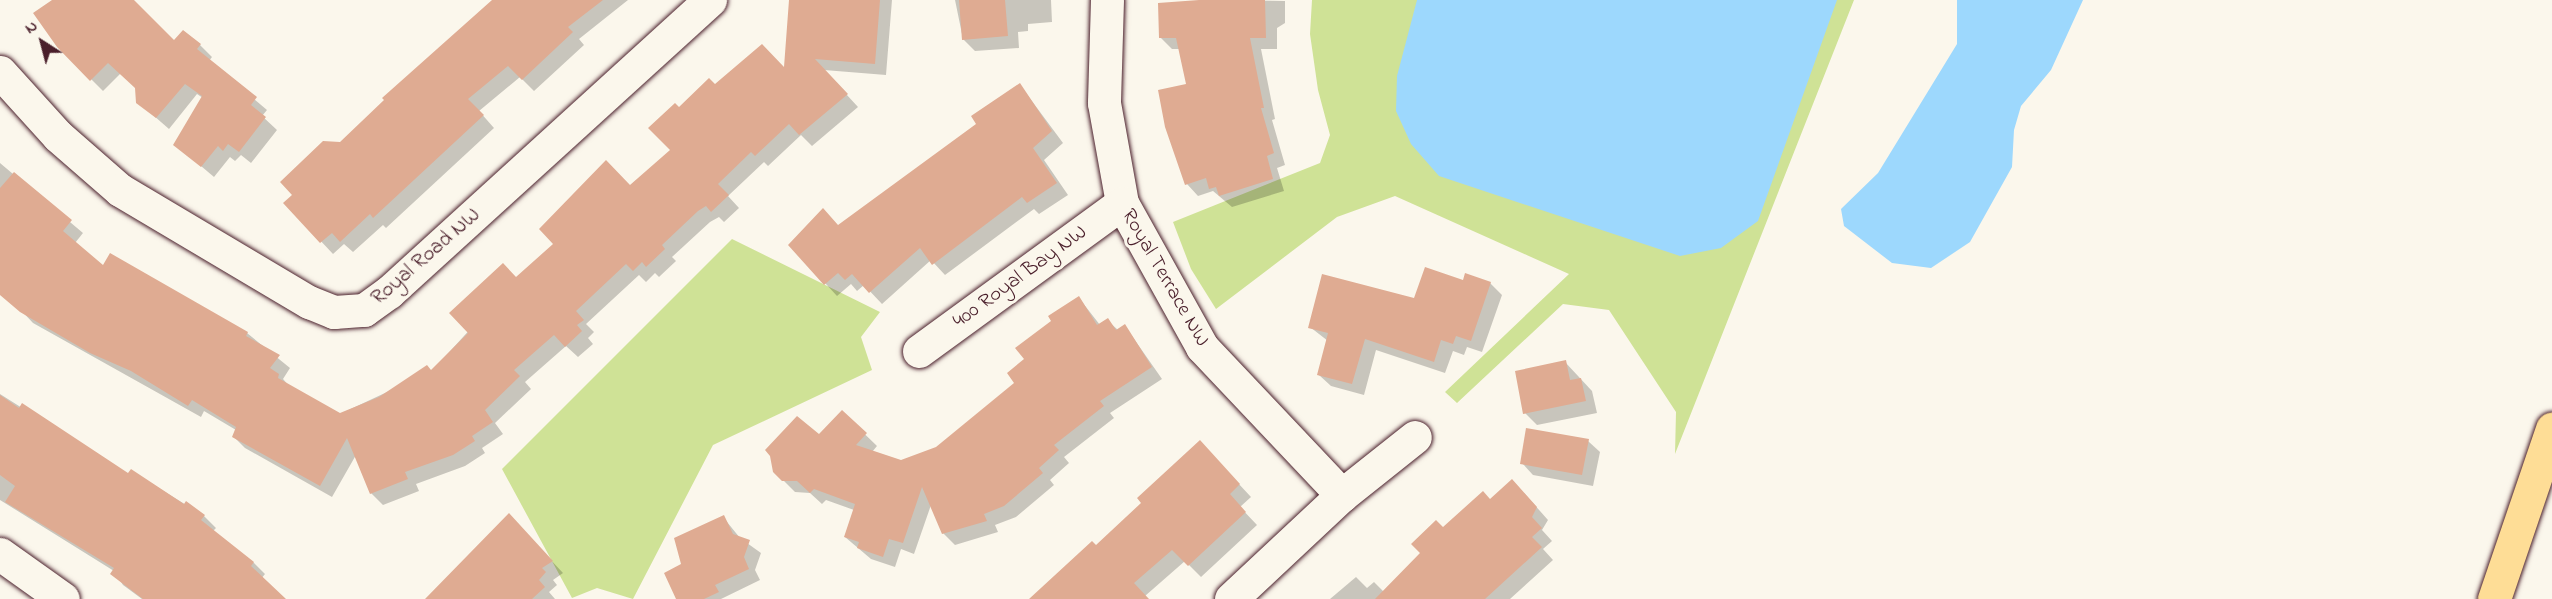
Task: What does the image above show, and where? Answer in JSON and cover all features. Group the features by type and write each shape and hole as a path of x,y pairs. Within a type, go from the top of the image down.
{"highway":[{"path":"2494,599 2552,429"}],"street":[{"name":"Royal Road NW","path":"0,72 58,136 120,190 309,302 334,312 364,310 389,292 710,0"},
{"name":"Royal Terrace NW","path":"1107,0 1104,103 1122,203 1202,347 1342,495"},
{"name":"400 Royal Bay NW","path":"919,351 1122,203"},
{"path":"1231,599 1342,495 1415,436"},
{"path":"0,554 63,599"}],"green space":[{"path":"1312,0 1854,0 1675,454 1676,412 1609,310 1563,304 1457,403 1445,392 1569,274 1395,196 1337,217 1216,309 1191,269 1173,222 1320,163 1330,135 1318,90 1310,34"},
{"path":"732,239 880,312 861,337 872,370 713,445 633,599 597,588 572,598 502,469"}],"water":[{"path":"1417,0 1837,0 1758,221 1721,248 1680,256 1439,176 1411,144 1396,111 1397,76"},
{"path":"1957,0 2083,0 2051,70 2021,106 2014,130 2012,167 1970,242 1931,268 1892,263 1844,226 1841,209 1878,173 1957,44"}],"building":[{"path":"52,0 134,0 174,40 183,30 201,44 197,49 257,97 251,105 266,117 239,152 228,144 223,151 218,146 201,167 173,145 202,96 185,84 156,118 136,103 135,88 108,63 90,81 57,47 33,13"},
{"path":"492,0 603,0 568,27 573,32 522,80 508,66 468,99 484,115 373,218 370,214 340,242 332,233 320,243 283,203 292,195 280,182 323,141 340,142 384,100 382,98"},
{"path":"789,0 880,0 875,64 815,59 848,94 799,135 789,124 755,156 751,152 718,184 729,195 711,212 706,206 698,211 662,245 665,249 646,267 642,262 633,271 626,264 576,311 584,320 577,325 582,331 565,347 554,335 514,370 520,376 485,410 493,422 472,436 475,441 453,455 405,472 408,479 370,494 347,438 320,486 232,437 236,427 192,400 188,406 131,371 90,353 20,312 0,295 0,188 14,172 72,220 63,231 103,265 110,253 248,332 246,336 280,355 270,368 279,374 278,378 340,413 379,397 427,365 431,370 468,333 449,313 503,263 516,277 553,244 539,229 606,160 630,185 670,150 648,128 675,103 679,107 709,78 715,84 762,44 784,67"},
{"path":"959,0 1005,0 1008,36 962,40"},
{"path":"1199,0 1265,0 1266,38 1250,38 1264,108 1261,108 1274,153 1267,156 1273,179 1219,196 1216,187 1209,189 1206,178 1185,185 1165,127 1158,90 1186,84 1176,38 1159,38 1158,3"},
{"path":"1020,83 1052,131 1033,148 1057,183 1027,203 1022,197 932,265 920,248 869,293 852,274 845,280 838,273 824,285 788,245 823,208 838,225 976,124 971,116"},
{"path":"1425,267 1463,280 1465,273 1491,282 1471,341 1456,336 1453,344 1441,340 1434,362 1365,339 1352,384 1317,375 1328,333 1308,328 1322,274 1414,298"},
{"path":"1079,296 1097,325 1108,318 1116,330 1125,324 1152,367 1100,401 1104,406 1054,445 1059,450 1039,468 1043,473 1004,506 984,514 987,521 942,534 922,487 903,543 889,539 883,557 857,548 859,542 844,537 855,504 814,489 810,493 797,481 782,481 773,472 770,456 765,450 797,416 819,434 842,410 867,433 856,445 901,460 936,447 1014,383 1007,373 1024,359 1015,348 1051,321 1048,316"},
{"path":"1566,360 1570,380 1581,378 1586,401 1523,414 1515,371"},
{"path":"0,395 19,408 22,403 128,473 131,469 184,504 186,501 205,515 201,520 254,562 251,566 286,599 143,599 110,574 114,568 5,502 15,486 0,475"},
{"path":"1526,428 1589,439 1582,475 1520,464"},
{"path":"1200,440 1240,484 1230,494 1246,512 1188,566 1172,550 1134,583 1149,599 1029,599 1092,541 1096,545 1141,503 1137,498"},
{"path":"1512,479 1537,507 1532,517 1542,528 1532,537 1542,547 1485,599 1375,599 1420,553 1411,544 1436,520 1443,527 1483,491 1490,499"},
{"path":"509,513 553,561 542,568 546,572 539,580 545,587 532,599 425,599"},
{"path":"724,515 733,534 750,540 744,557 749,569 715,585 719,592 704,599 676,599 664,573 681,564 674,538"}]}
